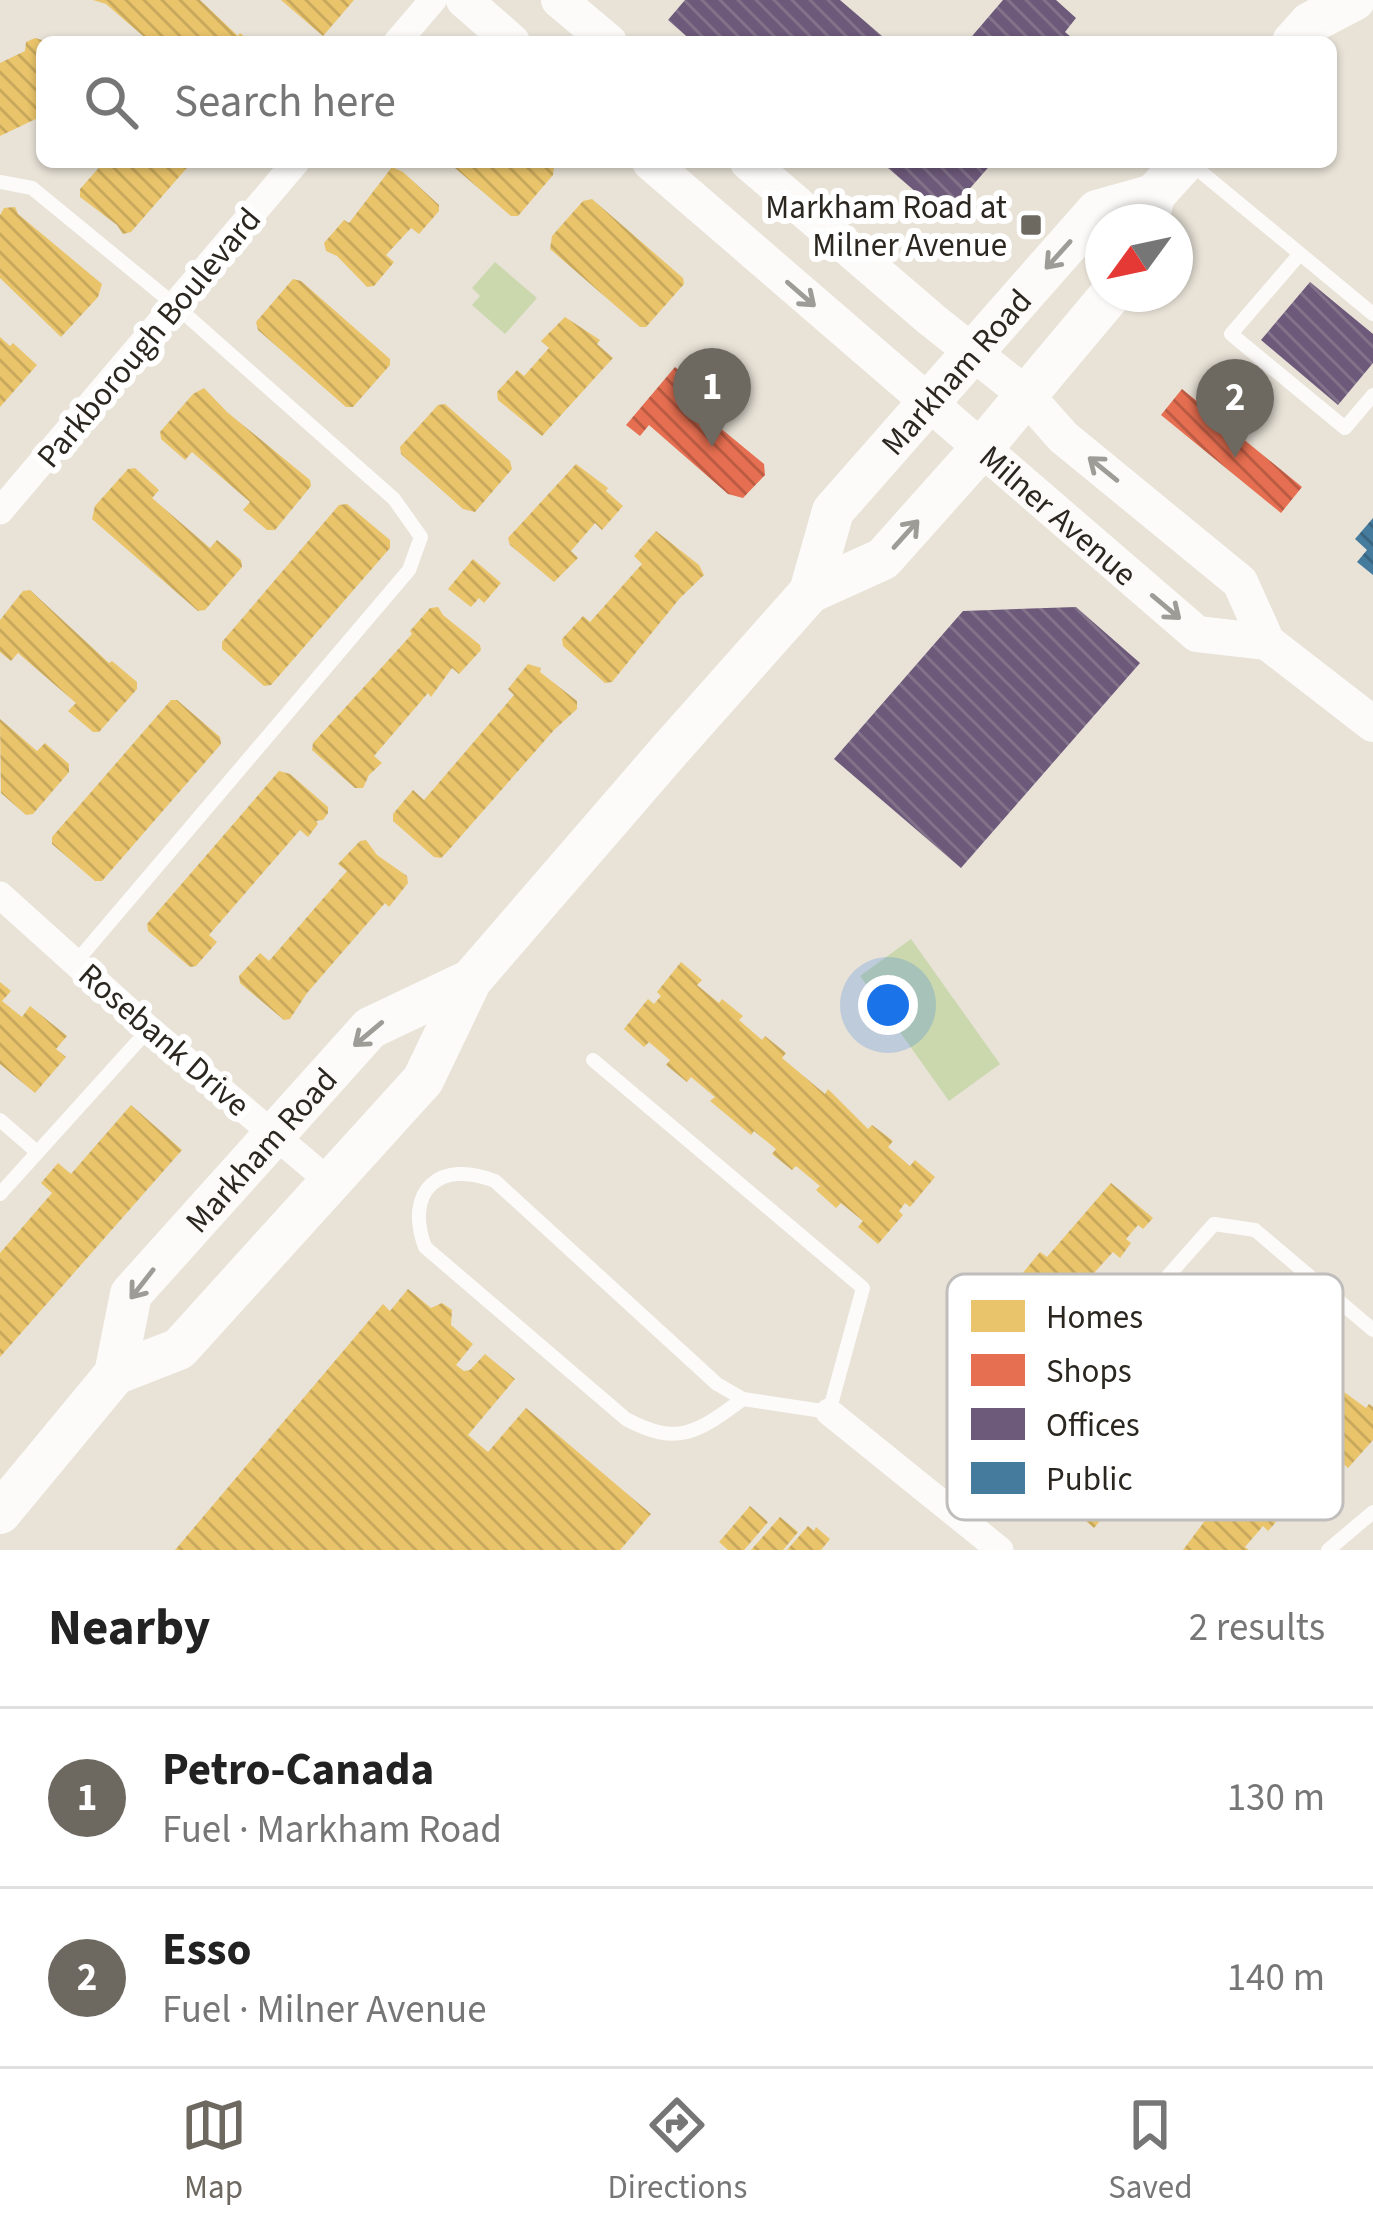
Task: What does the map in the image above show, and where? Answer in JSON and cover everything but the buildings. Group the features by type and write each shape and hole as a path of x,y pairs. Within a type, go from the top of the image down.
{"main road":[{"path":"464,0 505,36"},
{"path":"1306,22 1354,0"},
{"path":"567,2 602,36"},
{"name":"Milner Avenue","path":"657,168 1197,634 1267,642"},
{"name":"Milner Avenue","path":"755,168 1024,394 1063,436 1240,582 1267,642 1373,724"},
{"name":"Markham Road","path":"1154,204 1182,168"},
{"name":"Markham Road","path":"810,592 833,511 1085,225"},
{"name":"Markham Road","path":"115,1374 179,1349 422,1080 471,980 810,592 883,559 1095,312"},
{"name":"Markham Road","path":"0,1513 115,1374 131,1294 370,1028 471,980"}],"street":[{"path":"402,36 433,0"},
{"name":"Parkborough Boulevard","path":"0,511 291,168"},
{"name":"Rosebank Drive","path":"0,895 331,1183"},
{"path":"829,1412 947,1506"},
{"path":"964,1520 1000,1550"}],"lane":[{"path":"1194,168 1373,314"},
{"path":"0,182 32,188 176,306 394,499 421,537 410,569 76,962"},
{"path":"1299,255 1231,334 1345,428 1373,395"},
{"path":"0,1194 149,1029"},
{"path":"592,1060 862,1288 829,1412 743,1399 717,1384 495,1181 472,1172 433,1182 420,1196 416,1223 425,1246 626,1418 651,1432 695,1432 743,1399"},
{"path":"0,1120 37,1152"},
{"path":"1170,1274 1214,1224 1255,1230 1307,1274"},
{"path":"1343,1305 1373,1330"},
{"path":"1328,1550 1373,1512"}],"green space":[{"path":"495,262 537,298 505,334 472,305 480,296 472,288"},
{"path":"911,939 1000,1064 949,1101 860,976"}],"place":[{"name":"Markham Road at Milner Avenue","path":"1031,225"},
{"name":"Petro-Canada","path":"712,447"},
{"name":"Esso","path":"1235,458"}]}
